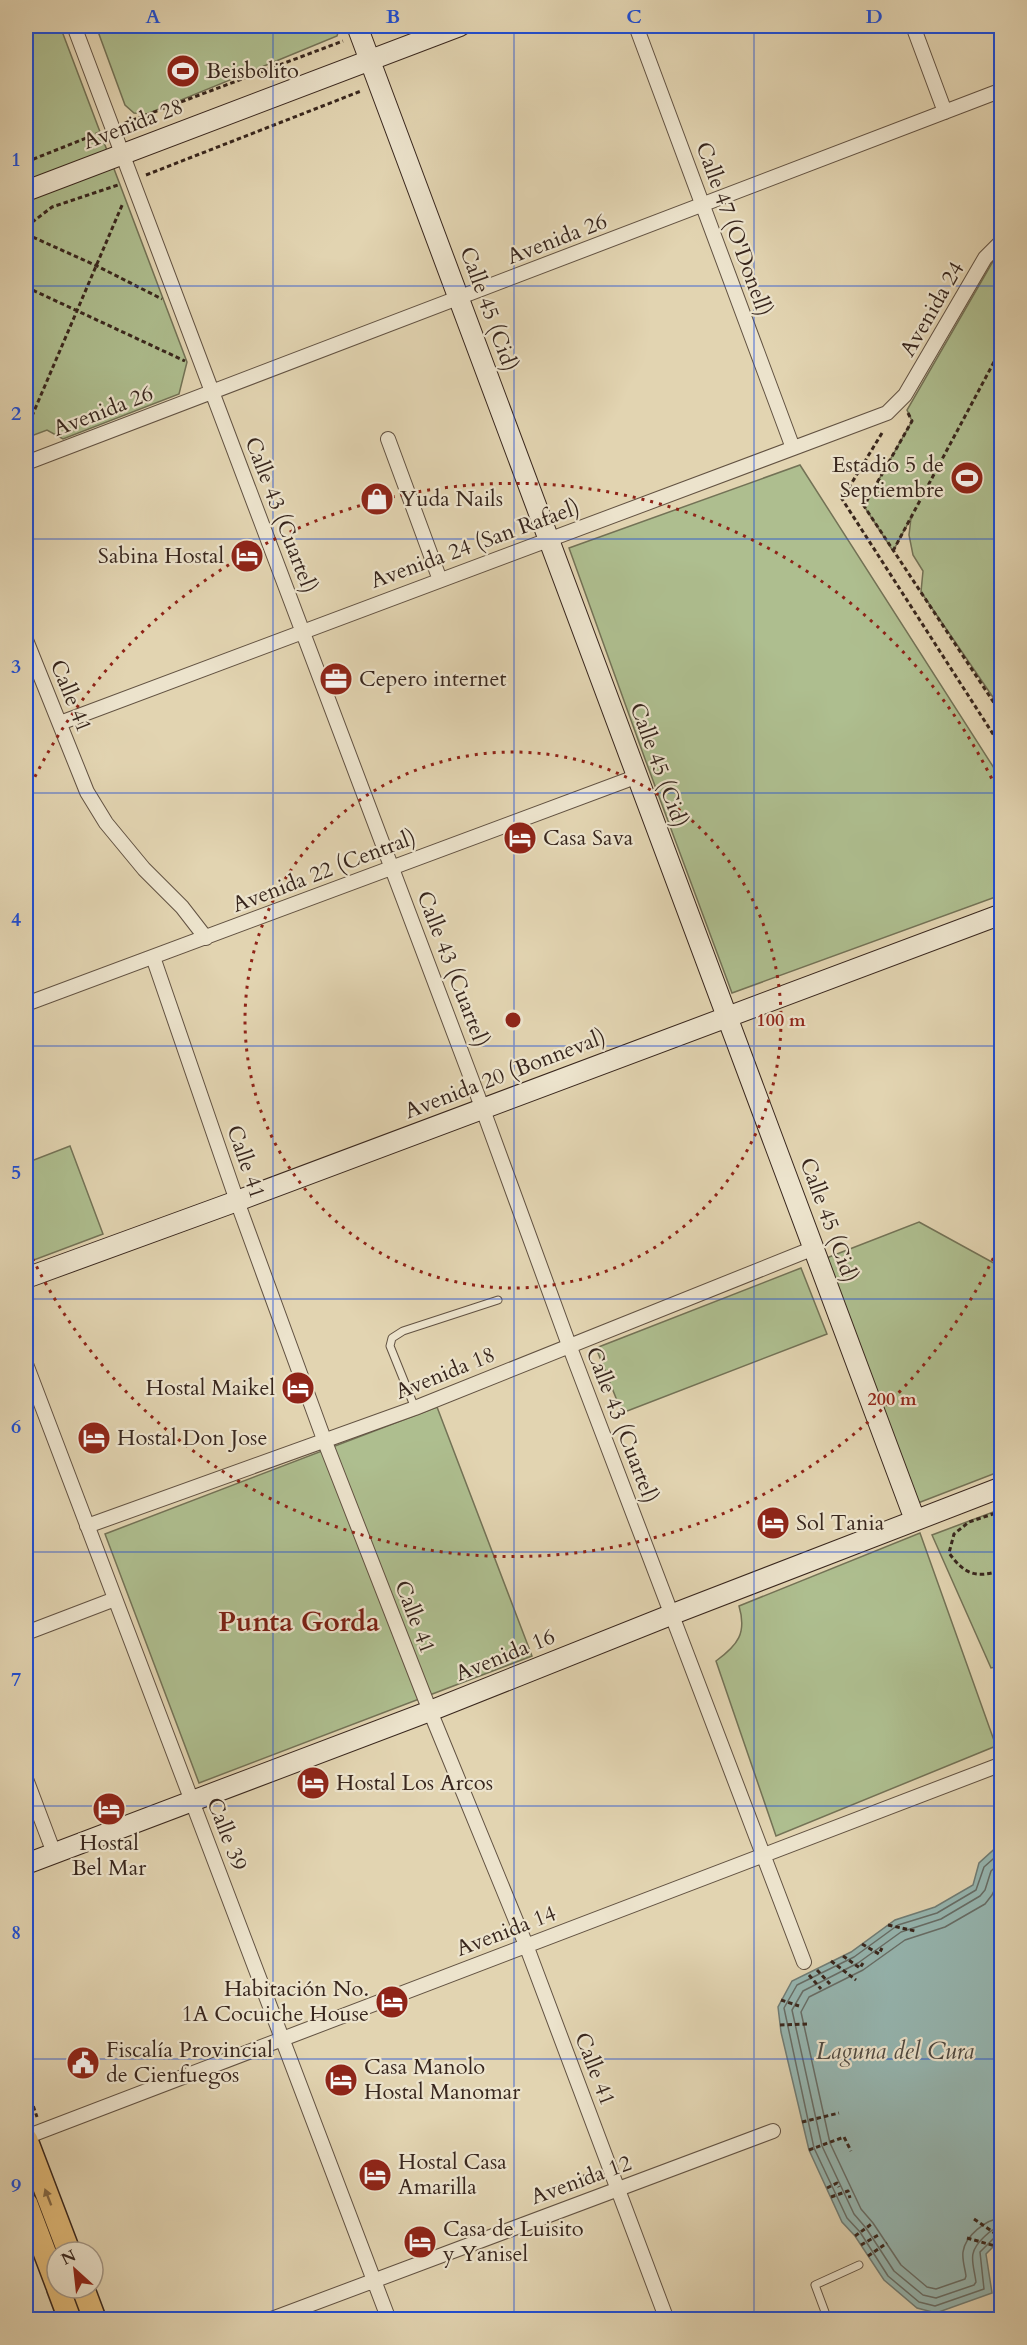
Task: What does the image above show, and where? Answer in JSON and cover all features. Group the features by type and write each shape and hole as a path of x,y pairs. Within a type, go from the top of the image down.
{"main road":[{"path":"26,2138 64,2240"},
{"path":"26,2203 45,2253"},
{"path":"63,2300 70,2319"},
{"path":"88,2300 95,2319"}],"street":[{"name":"Calle 43 (Cuartel)","path":"74,26 482,1107 569,1345 809,1968"},
{"name":"Avenida 28","path":"26,191 460,26"},
{"name":"Calle 47 (O'Donell)","path":"636,26 793,448"},
{"path":"913,26 945,112"},
{"name":"Calle 45 (Cid)","path":"359,30 915,1520"},
{"name":"Avenida 26","path":"26,463 1002,90"},
{"name":"Avenida 24","path":"901,401 985,258 1002,241"},
{"name":"Avenida 24 (San Rafael)","path":"60,723 887,413 901,401"},
{"path":"388,439 440,580"},
{"name":"Calle 41","path":"26,640 87,792 106,823 144,869 182,907 206,938"},
{"name":"Avenida 22 (Central)","path":"26,1004 638,776"},
{"name":"Avenida 20 (Bonneval)","path":"26,1278 1002,914"},
{"name":"Calle 41","path":"153,957 237,1201 325,1442 429,1712 526,1946 667,2319"},
{"name":"Avenida 18","path":"87,1526 415,1408 814,1248"},
{"name":"Calle 39","path":"26,1364 389,2319"},
{"name":"Avenida 16","path":"26,1864 429,1712 673,1614 1002,1487"},
{"path":"26,1633 115,1599"},
{"name":"Avenida 14","path":"26,2138 1002,1764"},
{"path":"26,1779 54,1853"},
{"name":"Avenida 12","path":"269,2319 773,2131"},
{"path":"996,2319 1002,2318"}],"lane":[{"path":"415,1408 390,1346 392,1338 403,1331 498,1300"},
{"path":"828,2319 815,2285 859,2265"}],"path":[{"path":"26,162 359,30"},
{"path":"26,227 52,207 133,180 380,84"},
{"path":"26,430 133,180"},
{"path":"26,234 97,266 163,300"},
{"path":"26,287 187,362"},
{"path":"893,551 1002,347"},
{"path":"901,401 912,420 864,506 1002,715"},
{"path":"883,430 842,499 1002,748"},
{"path":"1002,1511 969,1522 954,1534 949,1552 959,1566 975,1575 1002,1570"},
{"path":"888,1925 915,1931"},
{"path":"862,1944 879,1954 882,1948"},
{"path":"843,1956 860,1968 863,1963"},
{"path":"831,1961 856,1980"},
{"path":"809,1968 830,1984"},
{"path":"809,1968 821,1989"},
{"path":"781,2001 799,2007"},
{"path":"780,2025 808,2025"},
{"path":"802,2122 839,2113"},
{"path":"809,2150 844,2137 851,2151"},
{"path":"826,2188 837,2183 839,2187"},
{"path":"996,2185 1002,2197"},
{"path":"831,2197 848,2191 850,2198"},
{"path":"974,2219 1002,2238"},
{"path":"855,2236 873,2223"},
{"path":"861,2245 880,2234"},
{"path":"967,2238 995,2246"},
{"path":"868,2256 887,2243"}],"green space":[{"path":"26,26 60,26 187,362 179,394 63,439 47,430 26,438"},
{"name":"Beisbolito","path":"96,26 340,26 337,36 147,114 134,113 125,105"},
{"path":"1001,251 1001,709 921,592 923,571 913,555 909,535 911,518 893,551 864,506 912,421 907,410"},
{"path":"800,465 1001,779 1001,895 732,993 569,548"},
{"path":"70,1146 103,1234 26,1263 26,1163"},
{"path":"919,1222 1001,1267 1001,1471 918,1503 824,1259"},
{"path":"801,1268 827,1334 622,1413 596,1348"},
{"path":"437,1407 532,1656 199,1783 105,1534"},
{"path":"1001,1509 1001,1666 991,1668 932,1535"},
{"path":"920,1533 996,1746 776,1836 716,1661 739,1638 742,1624 739,1606"}],"water":[{"name":"Laguna del Cura","path":"1001,1843 1001,2239 986,2254 992,2293 936,2313 917,2308 884,2280 855,2236 842,2222 809,2150 781,2032 778,2007 792,1981 851,1952 895,1920 935,1907 973,1885 979,1863"}],"place":[{"name":"Beisbolito","path":"183,71"},
{"name":"Estadio 5 de Septiembre","path":"967,478"},
{"name":"Yuda Nails","path":"377,499"},
{"name":"Sabina Hostal","path":"247,556"},
{"name":"Cepero internet","path":"336,679"},
{"name":"Casa Sava","path":"520,838"},
{"name":"Hostal Maikel","path":"298,1388"},
{"name":"Hostal Don Jose","path":"94,1438"},
{"name":"Sol Tania","path":"773,1523"},
{"name":"Hostal Los Arcos","path":"313,1783"},
{"name":"Hostal Bel Mar","path":"109,1809"},
{"name":"Habitación No. 1A Cocuiche House","path":"392,2002"},
{"name":"Fiscalía Provincial de Cienfuegos","path":"83,2063"},
{"name":"Casa Manolo Hostal Manomar","path":"341,2080"},
{"name":"Hostal Casa Amarilla","path":"375,2175"},
{"name":"Casa de Luisito y Yanisel","path":"420,2242"}],"district":[{"name":"Punta Gorda","path":"299,1622"}]}
